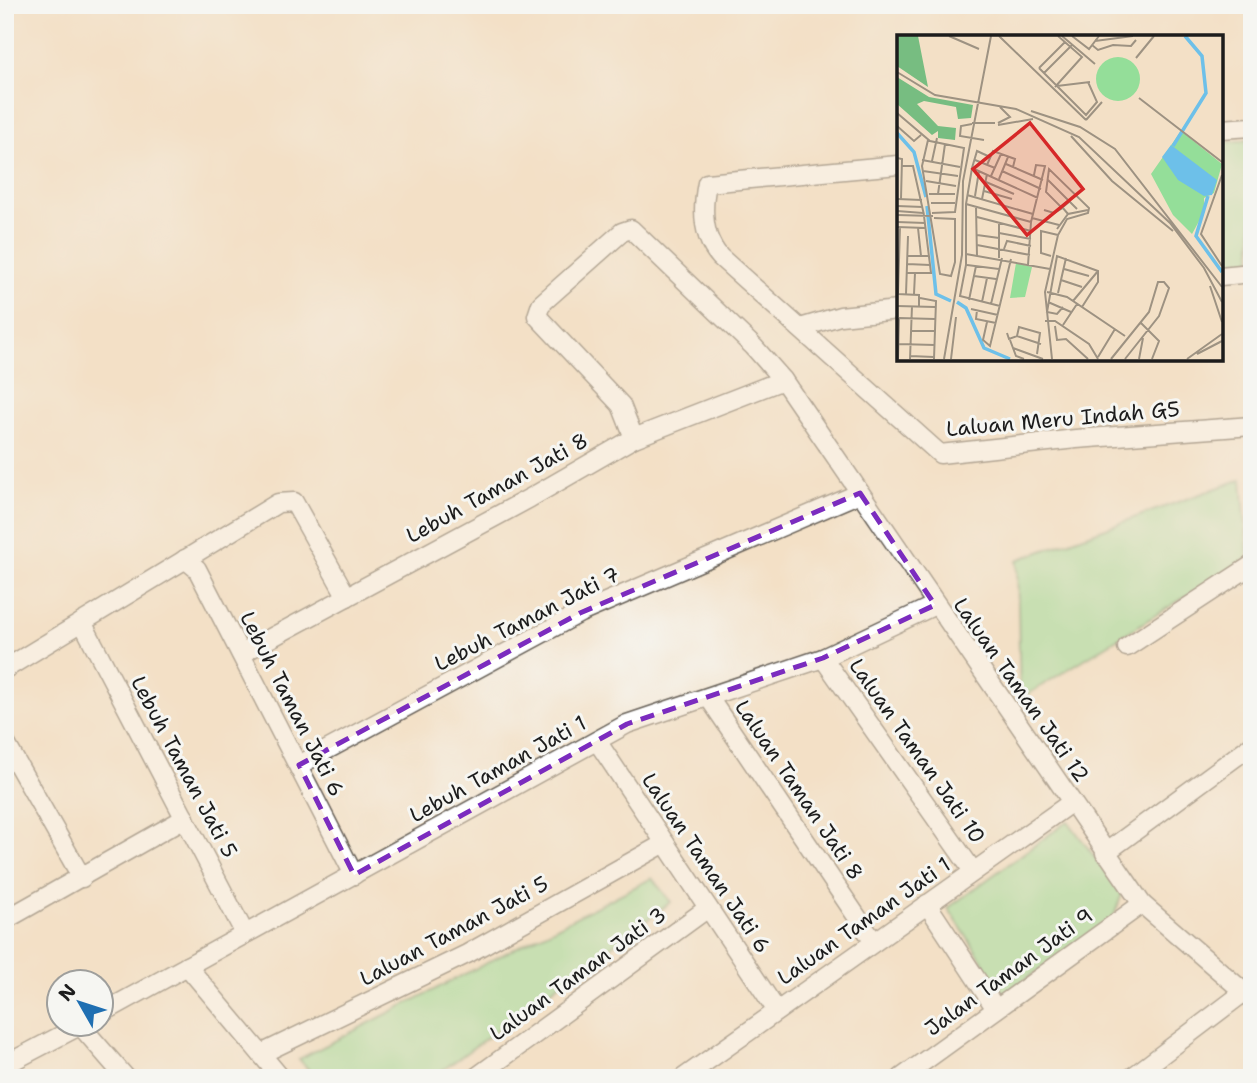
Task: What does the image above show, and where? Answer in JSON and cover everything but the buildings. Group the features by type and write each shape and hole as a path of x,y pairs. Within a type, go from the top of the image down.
{"street":[{"path":"1222,129 1252,127"},
{"name":"Laluan Meru Indah G5","path":"897,165 706,183 703,200 708,241 712,249 940,454 1076,439 1252,426"},
{"name":"Laluan Taman Jati 12","path":"634,438 621,405 537,316 541,304 626,229 635,231 754,346 783,380 1105,853 1143,904 1248,996"},
{"path":"1222,276 1252,273"},
{"path":"800,328 840,316 897,310"},
{"name":"Lebuh Taman Jati 8","path":"241,654 634,438 783,380"},
{"name":"Lebuh Taman Jati 7","path":"299,765 580,613 860,493"},
{"path":"5,669 278,503 293,502 347,597"},
{"name":"Lebuh Taman Jati 6","path":"186,559 197,569 354,875"},
{"path":"1128,647 1252,565"},
{"name":"Lebuh Taman Jati 1","path":"116,1005 627,723 823,658 935,605"},
{"name":"Lebuh Taman Jati 5","path":"82,622 246,934"},
{"name":"Laluan Taman Jati 10","path":"823,658 974,872"},
{"name":"Laluan Taman Jati 8","path":"709,698 874,942"},
{"name":"Laluan Taman Jati 6","path":"597,741 777,1011"},
{"path":"5,742 12,770 82,877"},
{"path":"1105,853 1252,745"},
{"name":"Laluan Taman Jati 1","path":"683,1078 1072,802"},
{"path":"5,920 185,818"},
{"name":"Laluan Taman Jati 5","path":"261,1054 467,954 665,843"},
{"name":"Jalan Taman Jati 9","path":"901,1078 1143,904"},
{"path":"927,905 996,1009"},
{"name":"Laluan Taman Jati 3","path":"475,1078 708,908"},
{"path":"187,966 281,1078"},
{"path":"1131,1078 1248,996"},
{"path":"5,1065 56,1038"},
{"path":"93,1038 126,1078"}],"highlighted area":[{"path":"860,493 935,605 823,658 627,724 354,875 299,765 580,613"}],"green space":[{"path":"1247,140 1252,184 1252,260 1222,263 1222,143"},
{"path":"1242,479 1248,558 1020,699 1017,560"},
{"path":"1068,821 1122,894 1112,921 1004,994 948,908"},
{"path":"652,878 671,902 432,1078 316,1078 299,1059"}]}
